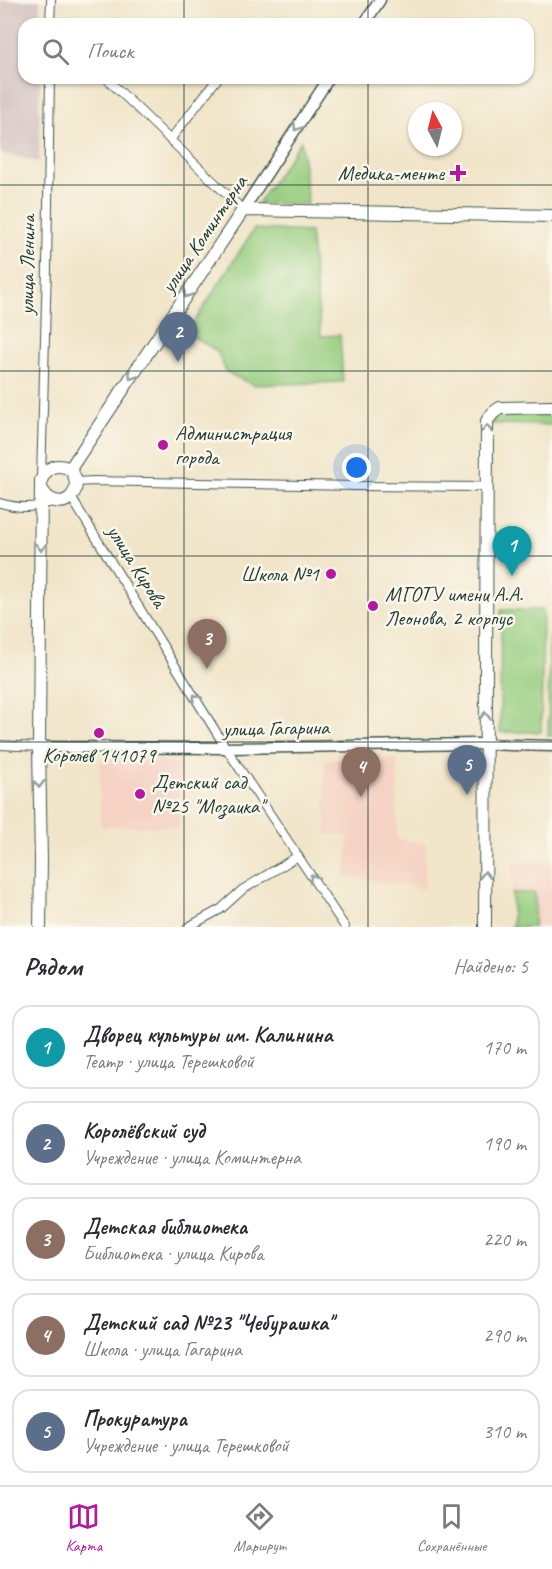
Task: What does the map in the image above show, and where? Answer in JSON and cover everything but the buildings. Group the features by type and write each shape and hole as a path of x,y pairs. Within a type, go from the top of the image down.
{"main road":[{"path":"243,210 552,216"},
{"name":"улица Коминтерна","path":"70,469 243,210"},
{"path":"485,927 487,421 489,416 500,408 552,406"},
{"path":"41,484 45,472 52,466 70,469 75,475 76,490 71,497 63,502 47,504"},
{"name":"улица Ленина","path":"40,927 39,747 47,504 41,484"}],"street":[{"path":"50,18 51,0"},
{"path":"368,18 380,0"},
{"name":"улица Ленина","path":"41,484 50,84"},
{"path":"112,84 243,210"},
{"path":"170,140 213,84"},
{"name":"улица Коминтерна","path":"243,210 322,84"},
{"path":"42,453 52,466"},
{"path":"77,482 487,487"},
{"name":"улица Кирова","path":"71,497 226,748 345,927"},
{"path":"0,503 26,508 47,504"},
{"name":"улица Гагарина","path":"0,745 226,748 486,745 552,747"},
{"path":"188,927 221,909 242,890 298,856"}],"shaded area":[{"path":"0,0 40,0 40,18 18,18 18,84 40,84 39,162 0,153"},
{"path":"324,759 398,759 397,839 426,843 424,889 345,875 349,837 326,834"},
{"name":"Детский сад №25 \"Мозаика\"","path":"100,760 180,760 179,827 100,827"},
{"path":"512,862 552,862 552,927 512,927"}],"green space":[{"path":"301,141 308,204 258,203"},
{"path":"254,229 310,232 321,336 340,335 343,382 253,385 226,372 217,351 187,333"},
{"path":"552,409 552,425 492,424 497,413"},
{"path":"501,610 543,610 541,732 500,732"},
{"path":"549,637 552,637 552,736 548,736"},
{"path":"512,893 535,893 534,927 512,927"}],"place":[{"name":"Медика-менте","path":"458,173"},
{"name":"Королёвский суд","path":"178,362"},
{"name":"Администрация города","path":"163,445"},
{"name":"Школа №1","path":"331,574"},
{"name":"Дворец культуры им. Калинина","path":"512,576"},
{"name":"МГОТУ имени А.А. Леонова, 2 корпус","path":"373,606"},
{"name":"Детская библиотека","path":"207,669"},
{"name":"Королев 141079","path":"99,733"},
{"name":"Детский сад №25 \"Мозаика\"","path":"140,794"},
{"name":"Прокуратура","path":"467,795"},
{"name":"Детский сад №23 \"Чебурашка\"","path":"361,797"}]}
